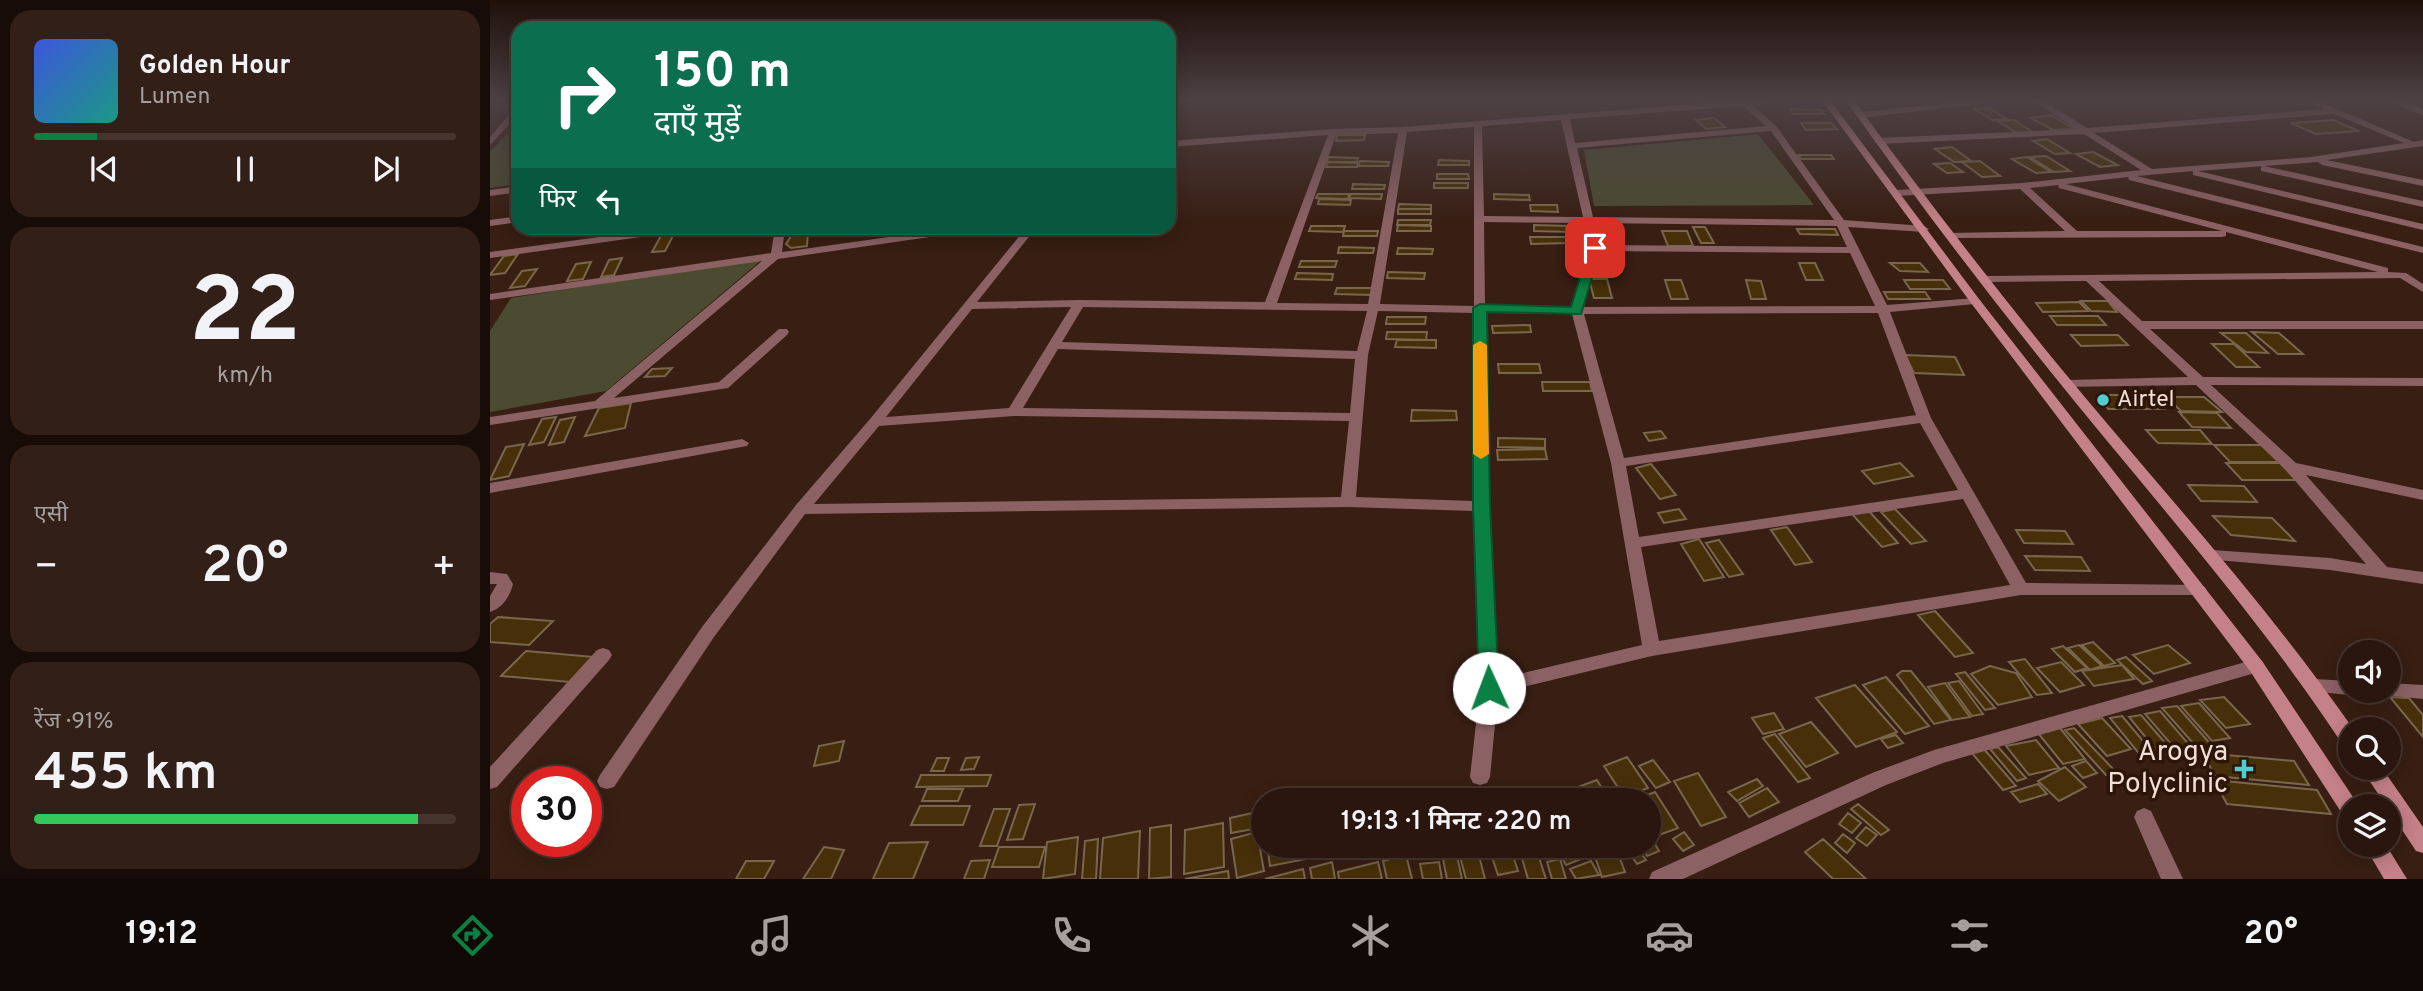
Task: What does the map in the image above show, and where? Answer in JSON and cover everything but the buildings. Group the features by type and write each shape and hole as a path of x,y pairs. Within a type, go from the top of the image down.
{"street":[{"path":"1176,143 1224,140"},
{"path":"1270,306 1331,140"},
{"path":"1348,502 1353,417 1362,355 1373,309 1401,140"},
{"path":"1478,140 1481,506 1489,688 1480,777"},
{"path":"1571,140 1595,248 1577,311 1618,463 1652,649"},
{"path":"1572,146 1639,140"},
{"path":"1782,140 1841,223 1883,309 1924,418 2021,589"},
{"path":"1856,140 1975,301 2256,666 2340,794"},
{"path":"1878,141 1899,140"},
{"path":"2102,140 2151,173"},
{"path":"1878,141 2068,384 2212,555 2314,686 2338,721"},
{"path":"1896,193 2022,186 2126,177 2180,169 2311,160 2418,143"},
{"path":"2311,160 2423,183"},
{"path":"2247,165 2423,204"},
{"path":"2180,169 2423,227"},
{"path":"2126,177 2423,250"},
{"path":"2049,183 2423,280"},
{"path":"2022,186 2073,233"},
{"path":"490,193 511,190"},
{"path":"1480,219 1841,223 1924,229"},
{"path":"490,223 511,220"},
{"path":"1951,235 2244,234"},
{"path":"490,255 634,235"},
{"path":"599,403 776,254 779,235"},
{"path":"490,310 494,297 918,235"},
{"path":"607,781 708,632 801,509 875,422 1025,235"},
{"path":"1595,248 1853,250"},
{"path":"1987,279 2402,275 2423,289"},
{"path":"2088,277 2291,467 2380,569"},
{"path":"968,306 1079,303 1577,311 1883,309 1975,301"},
{"path":"1014,412 1079,303"},
{"path":"2142,325 2423,325"},
{"path":"490,421 723,385 783,332"},
{"path":"1054,345 1362,355"},
{"path":"2068,384 2197,381 2423,382"},
{"path":"875,422 1014,412 1353,417"},
{"path":"1618,463 1924,418"},
{"path":"490,488 742,443"},
{"path":"2291,467 2423,495"},
{"path":"1633,543 1965,494"},
{"path":"801,509 1348,502 1481,506"},
{"path":"2212,555 2380,569 2423,578"},
{"path":"490,579 500,579 505,584 502,594 490,606"},
{"path":"1489,688 1652,649 2021,589 2199,591"},
{"path":"490,780 603,655"},
{"path":"1660,879 1880,779 1941,756 2256,666"},
{"path":"2314,686 2338,687"},
{"path":"2401,691 2423,692"},
{"path":"2379,780 2423,844"},
{"path":"2144,817 2170,878"},
{"path":"2382,857 2396,879"}],"green space":[{"path":"501,140 511,140 511,185 490,188 490,152"},
{"path":"1693,140 1763,140 1814,205 1594,206 1584,150"},
{"path":"764,258 606,391 490,412 490,331 511,298"}],"slow traffic":[{"path":"1480,345 1481,454"}],"place":[{"name":"Airtel","path":"2103,400"},
{"name":"Arogya Polyclinic","path":"2244,769"}],"route":[{"path":"1489,688 1481,506 1480,308 1577,311 1595,248"}]}
